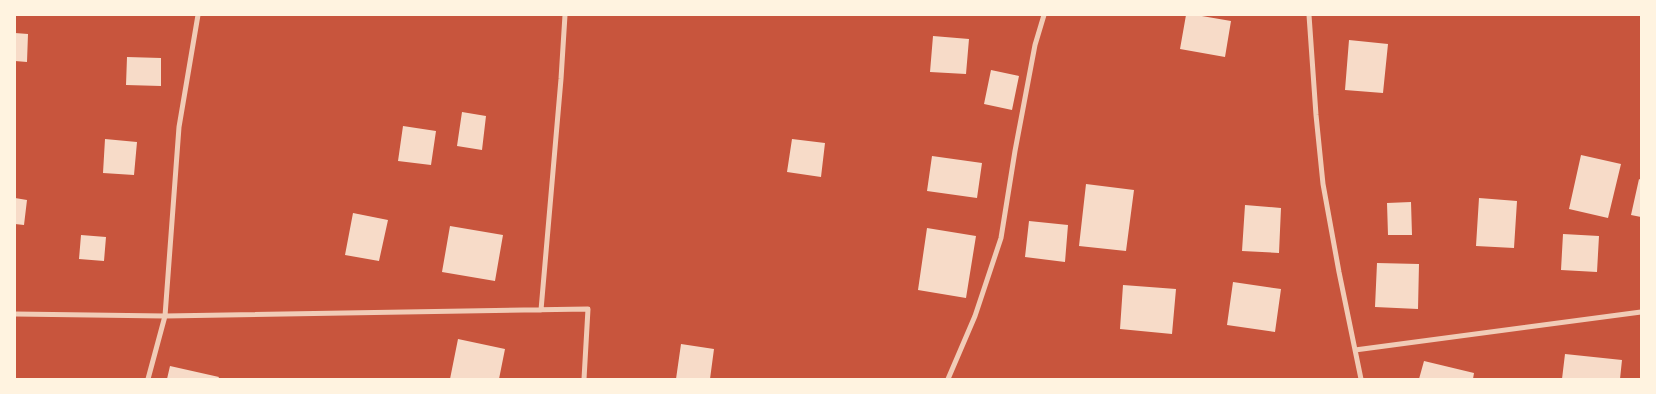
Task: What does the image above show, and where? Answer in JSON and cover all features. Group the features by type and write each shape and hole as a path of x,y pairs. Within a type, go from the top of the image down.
{"street":[{"path":"148,379 166,316 179,127 198,15"},
{"path":"541,310 565,15"},
{"path":"948,379 975,316 1002,238 1035,46 1044,15"},
{"path":"1309,15 1323,184 1361,379"},
{"path":"15,314 166,316 588,309 584,379"},
{"path":"1355,350 1641,312"}],"building":[{"path":"1186,15 1231,21 1225,57 1180,49"},
{"path":"15,33 28,34 27,62 15,61"},
{"path":"933,36 969,39 966,74 930,72"},
{"path":"1349,40 1388,44 1383,93 1345,90"},
{"path":"127,57 161,58 161,86 126,85"},
{"path":"991,70 1019,76 1012,110 984,104"},
{"path":"462,112 486,116 482,150 457,146"},
{"path":"403,126 436,131 431,165 398,161"},
{"path":"105,139 137,142 134,175 103,173"},
{"path":"792,139 825,143 821,177 787,172"},
{"path":"1581,155 1621,164 1608,218 1569,209"},
{"path":"932,156 982,163 977,198 927,191"},
{"path":"1639,179 1641,180 1641,217 1631,215"},
{"path":"1086,184 1134,190 1126,251 1079,246"},
{"path":"15,198 27,200 24,225 15,224"},
{"path":"1479,198 1517,201 1514,248 1476,246"},
{"path":"1411,202 1412,235 1388,235 1387,203"},
{"path":"1245,205 1281,208 1279,253 1242,251"},
{"path":"353,213 388,220 379,261 345,255"},
{"path":"1029,221 1068,225 1065,262 1025,257"},
{"path":"450,226 503,235 495,281 442,272"},
{"path":"927,228 976,236 966,298 918,290"},
{"path":"1563,234 1599,236 1597,272 1561,270"},
{"path":"81,235 106,237 104,261 79,259"},
{"path":"1377,263 1419,264 1418,309 1375,307"},
{"path":"1233,282 1281,289 1275,332 1227,325"},
{"path":"1123,285 1176,289 1172,334 1120,329"},
{"path":"458,339 505,349 499,379 450,379"},
{"path":"681,344 714,349 710,379 676,379"},
{"path":"1565,354 1622,360 1620,379 1562,379"},
{"path":"1424,361 1474,373 1473,379 1419,379"},
{"path":"170,366 219,377 218,379 167,379"}]}
